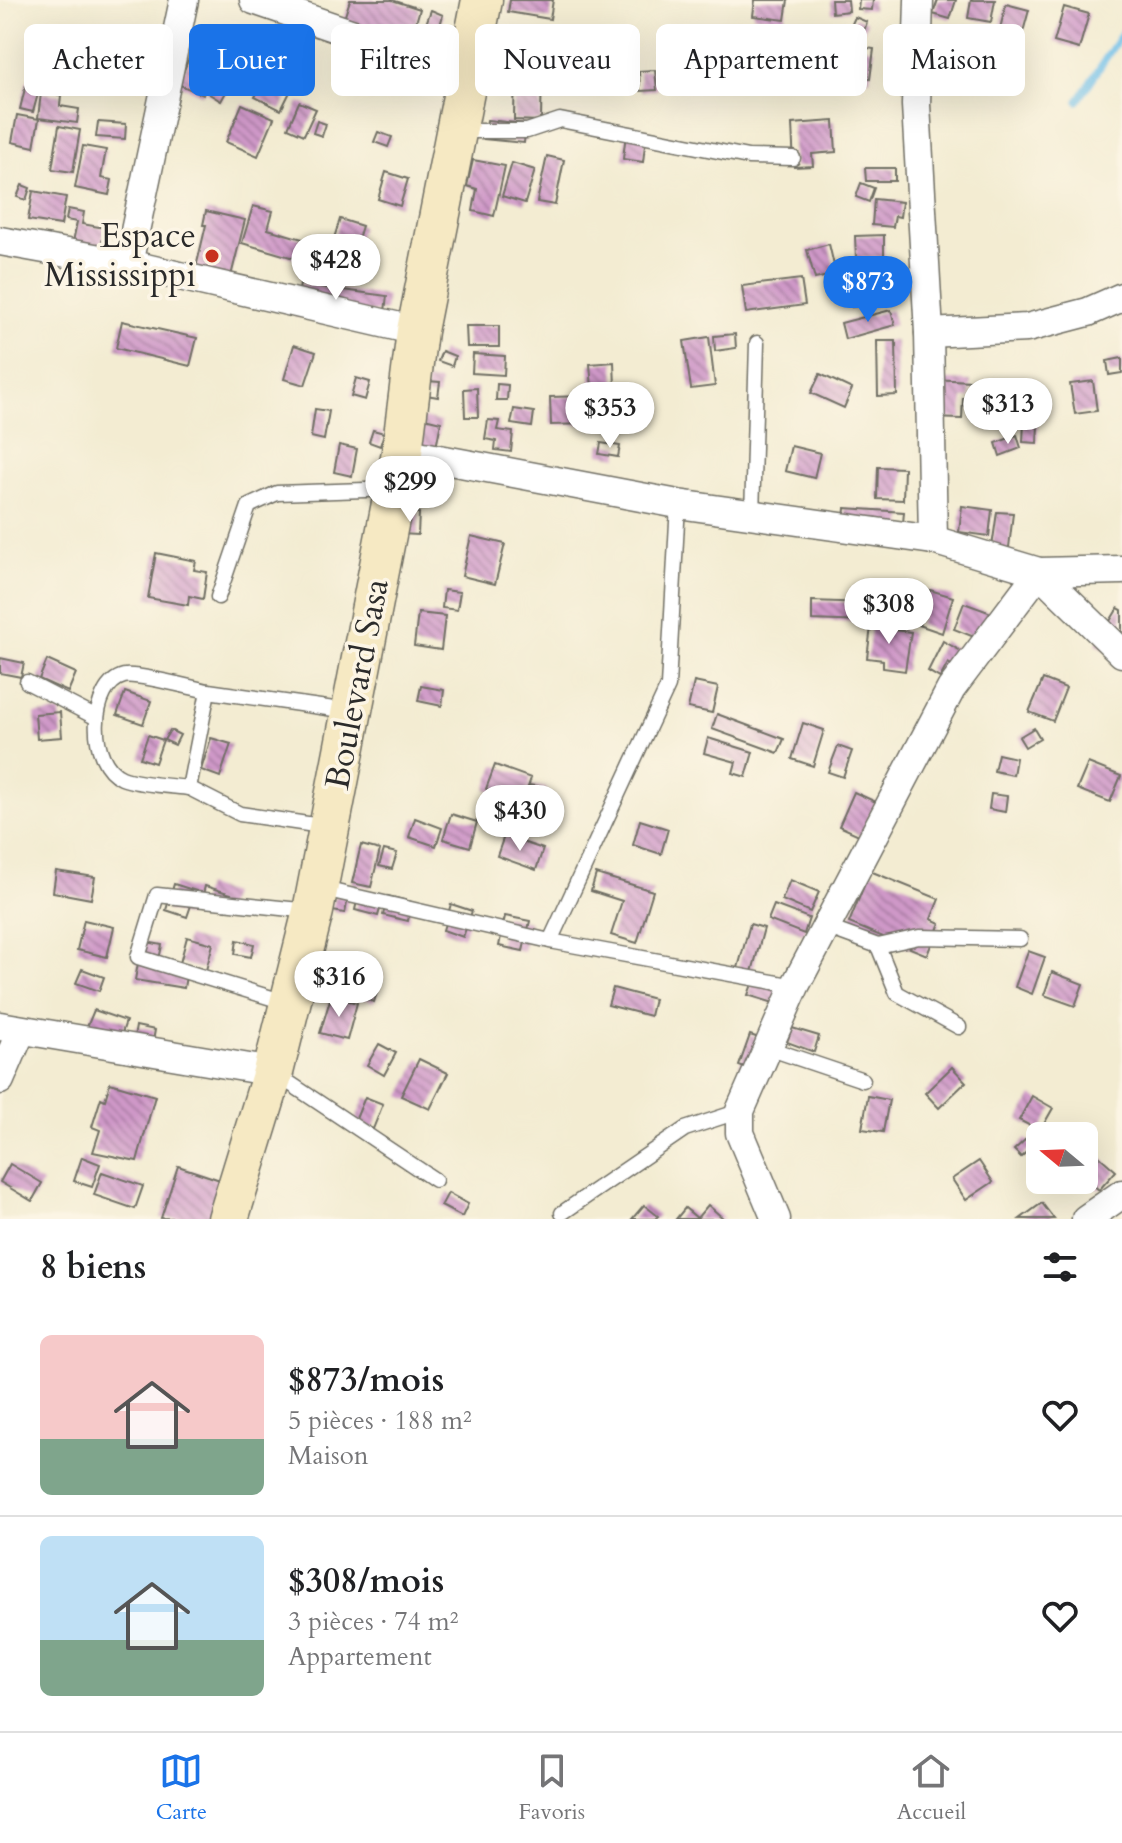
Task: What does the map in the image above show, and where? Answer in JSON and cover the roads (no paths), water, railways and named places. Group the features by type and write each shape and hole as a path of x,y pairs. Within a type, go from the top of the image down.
{"street":[{"path":"128,264 184,0"},
{"path":"254,0 467,73"},
{"name":"Boulevard Sasa","path":"228,1219 273,1072 316,900 398,471 417,331 482,0"},
{"path":"919,0 916,105 929,333 933,540"},
{"path":"0,241 128,264 417,331"},
{"path":"929,333 1027,328 1088,312 1122,297"},
{"path":"398,471 678,504 933,540 1039,572 1122,570"},
{"path":"1039,572 1122,653"},
{"path":"776,1219 740,1133 740,1111 795,986 951,689 1039,572"},
{"path":"0,1080 11,1028 273,1072"},
{"path":"1086,1219 1122,1194"}],"lane":[{"path":"455,131 527,131 560,120 748,157 793,158"},
{"path":"752,516 757,343"},
{"path":"218,597 249,506 277,493 398,471"},
{"path":"550,941 668,686 678,504"},
{"path":"328,827 240,814 189,788 121,778 100,756 95,717 111,683 126,675 208,691 352,712"},
{"path":"27,682 95,717"},
{"path":"189,788 208,691"},
{"path":"288,1003 138,957 157,895 316,900 795,986"},
{"path":"826,927 878,946 919,937 1020,939"},
{"path":"878,946 897,993 959,1027"},
{"path":"768,1048 863,1080"},
{"path":"273,1072 435,1180"},
{"path":"562,1213 685,1129 740,1111"}],"waterway":[{"path":"1078,101 1122,33"}],"place":[{"name":"Espace Mississippi","path":"212,256"}]}
